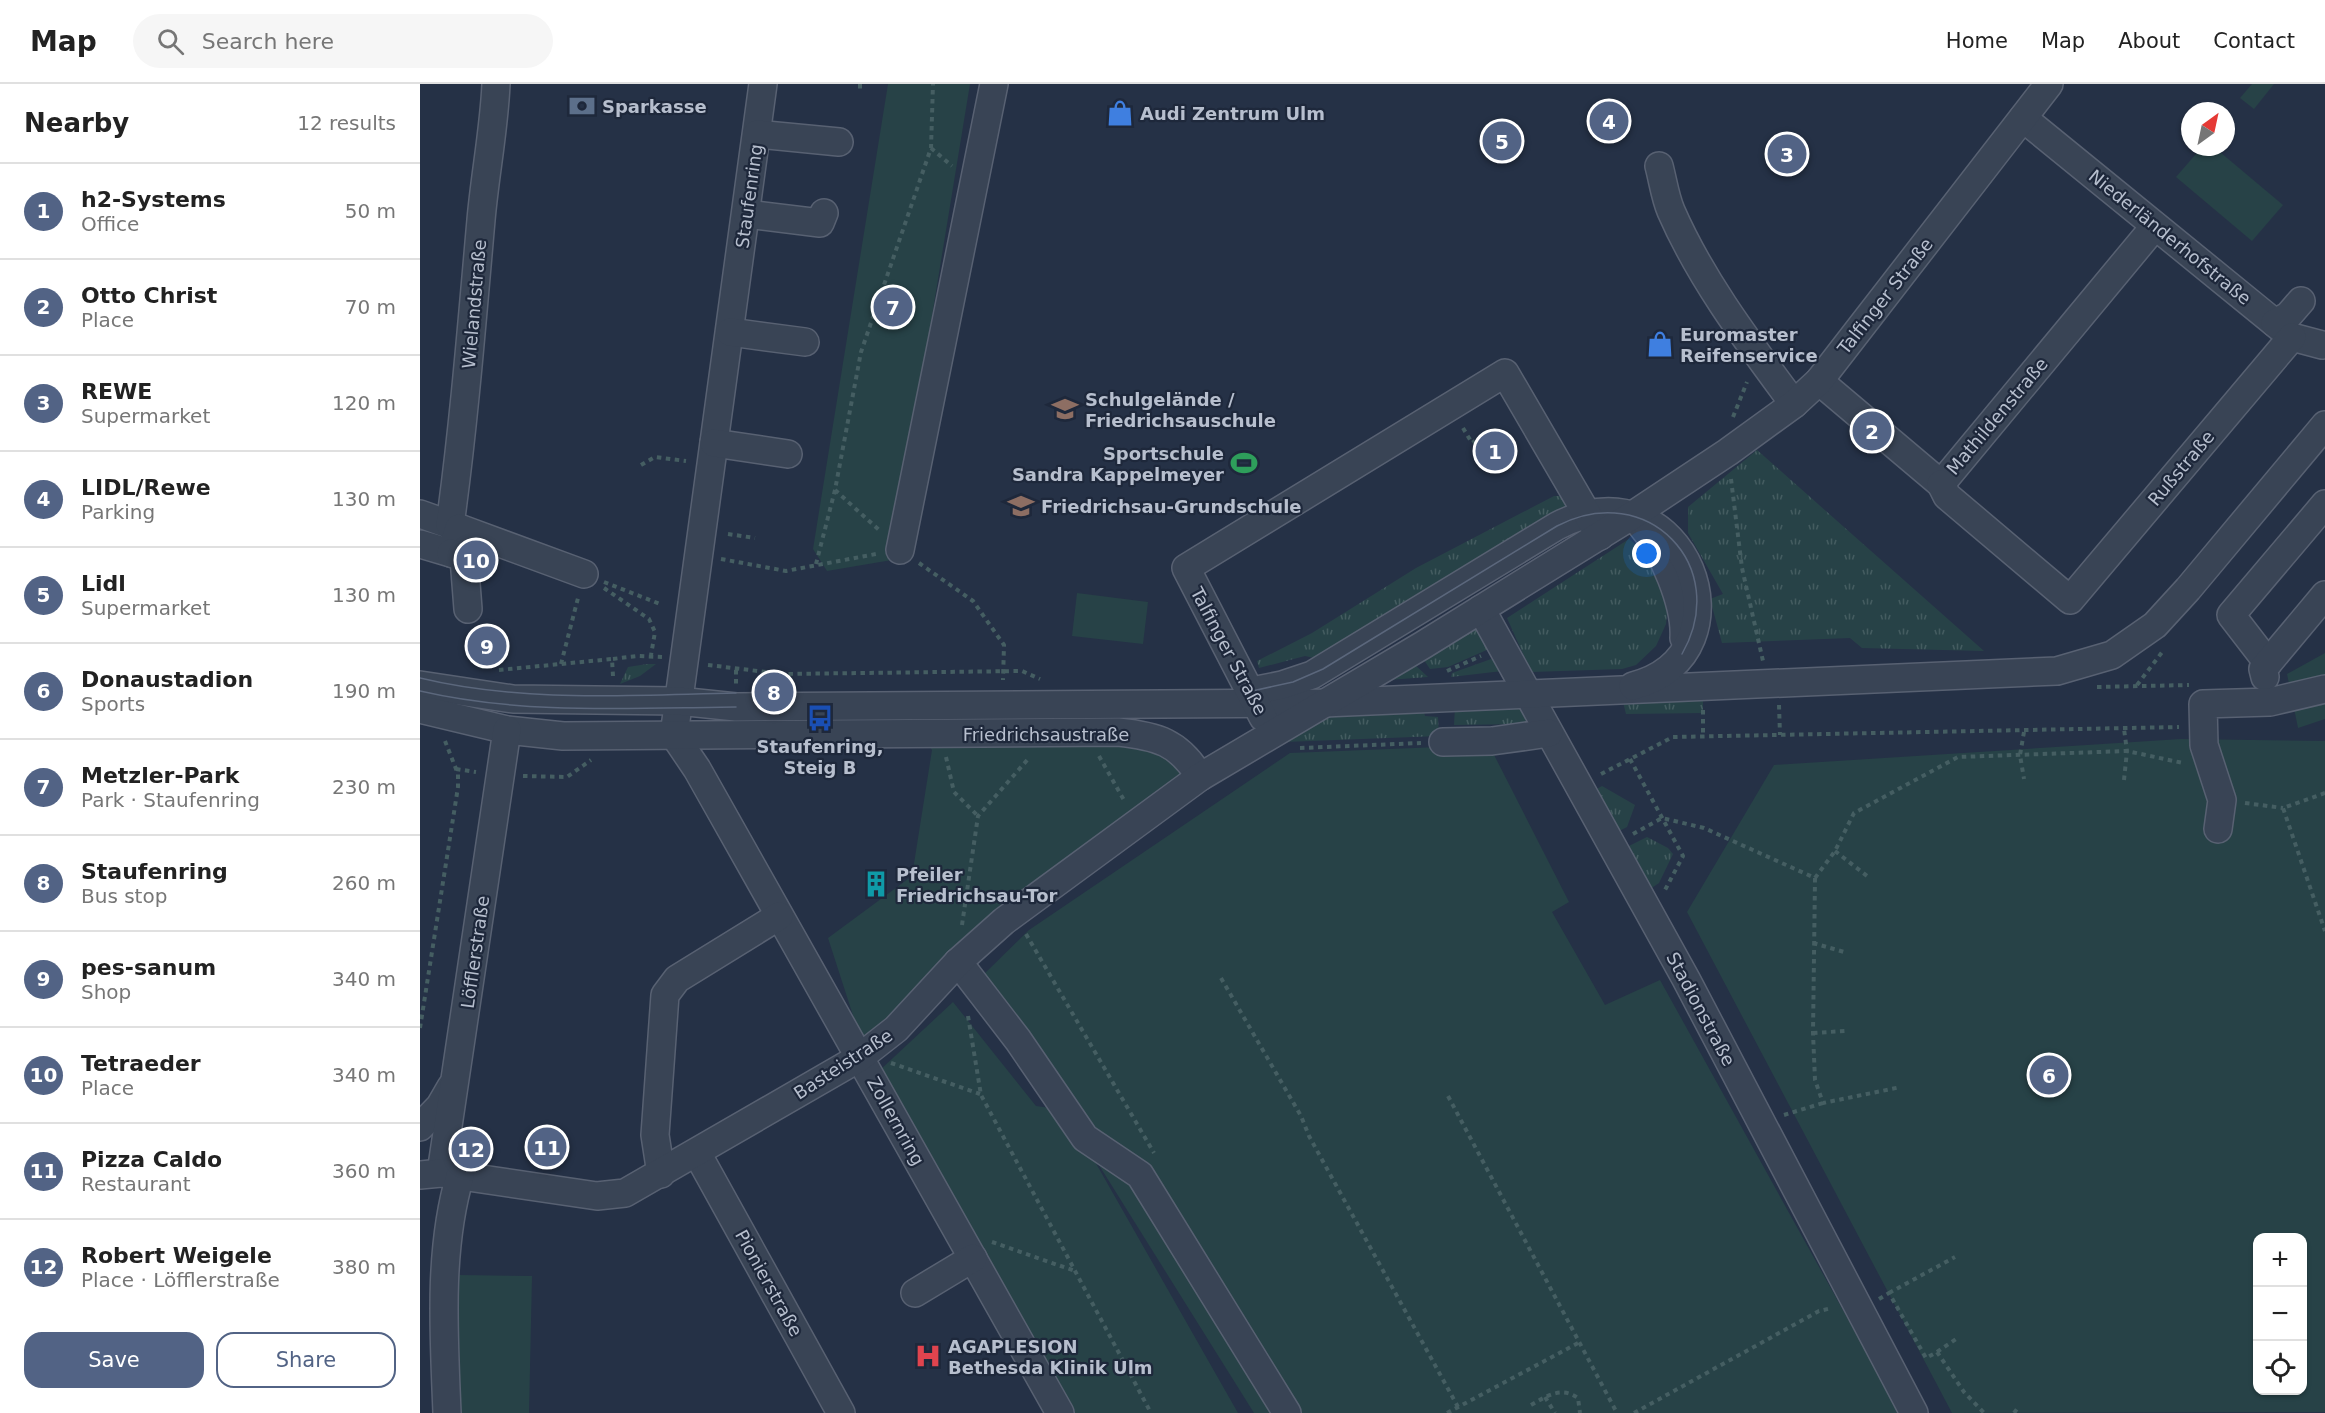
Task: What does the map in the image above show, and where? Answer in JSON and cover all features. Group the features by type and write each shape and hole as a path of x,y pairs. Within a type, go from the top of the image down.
{"street":[{"name":"Wielandstraße","path":"453,535 483,199 495,127 496,84"},
{"name":"Staufenring","path":"678,701 747,214 763,84"},
{"path":"900,550 994,84"},
{"name":"Talfinger Straße","path":"1594,525 1505,373 1186,568 1272,733 1481,609 1594,525 1633,515 1728,452 1794,404 1819,381 2049,84"},
{"name":"Niederländerhofstraße","path":"2023,118 2283,330 2322,345"},
{"path":"758,134 839,142"},
{"path":"1659,166 1670,209 1692,253 1760,357 1794,404"},
{"path":"747,214 820,223 824,213"},
{"name":"Mathildenstraße","path":"1819,381 1941,484 2155,225"},
{"name":"Rußstraße","path":"1941,484 1947,496 2070,600 2283,330 2288,316 2301,301"},
{"path":"730,332 805,342"},
{"path":"678,701 736,693 1039,685 1252,695 1324,703 1524,688 1662,674 2058,657 2103,644 2140,620 2166,594 2325,404"},
{"path":"420,685 473,695 523,700 678,701 736,707 1252,695 1352,687 1524,688 1600,692 2039,673 2095,662 2127,647 2167,613 2325,425"},
{"path":"714,443 788,454"},
{"path":"2268,663 2231,615 2325,504"},
{"path":"420,513 453,535 584,574"},
{"path":"1600,692 1640,684 1662,674 1682,654 1684,630 1682,612 1658,549 1633,515"},
{"path":"1252,695 1293,682 1323,669 1557,526 1594,525"},
{"path":"420,544 453,535"},
{"path":"453,535 464,558 468,609"},
{"path":"2270,702 2263,669 2325,595"},
{"name":"Stadionstraße","path":"1481,609 1692,990 1914,1413"},
{"path":"2218,829 2222,800 2204,745 2203,704 2270,702 2325,689"},
{"path":"674,735 678,701"},
{"name":"Friedrichsaustraße","path":"420,709 507,730 563,736 1085,732 1137,734 1166,742 1189,758 1200,777"},
{"name":"Löfflerstraße","path":"447,1413 444,1347 452,1203 440,1175 457,1078 507,730"},
{"path":"1200,777 1272,733"},
{"path":"1443,742 1492,741 1549,733"},
{"name":"Zollernring","path":"674,735 1060,1413"},
{"name":"Basteistraße","path":"440,1175 597,1196 625,1193 698,1153 859,1058 896,1029 958,962 1013,913 1200,777"},
{"path":"661,1174 655,1136 665,995 677,979 779,916"},
{"path":"958,962 1018,1040 1085,1138 1140,1175 1287,1413"},
{"path":"420,1127 440,1106 457,1078"},
{"name":"Pionierstraße","path":"698,1153 841,1413"},
{"path":"915,1293 973,1258"}],"path":[{"path":"860,84 860,92"},
{"path":"816,564 834,490 861,352 931,148 933,84"},
{"path":"1731,422 1742,391 1760,357"},
{"path":"1465,433 1472,443 1475,441"},
{"path":"1728,452 1742,568 1763,662"},
{"path":"641,465 655,457 687,462"},
{"path":"736,670 783,674 1003,670 1022,671 1039,680 1039,685 1031,682 1003,682 1003,670 1004,645 973,601 900,550 834,490"},
{"path":"728,534 755,538"},
{"path":"698,555 786,571 900,550"},
{"path":"584,574 660,604"},
{"path":"481,655 483,671 651,655 655,632 649,619 584,574"},
{"path":"561,664 584,574"},
{"path":"1447,672 1502,647"},
{"path":"612,659 613,682"},
{"path":"903,672 903,681"},
{"path":"1779,696 1780,735"},
{"path":"1600,775 1673,737 2204,727"},
{"path":"2124,729 2127,751 2124,780"},
{"path":"1085,732 1136,822"},
{"path":"2024,732 2020,755 2024,779"},
{"path":"420,1028 458,787 456,769 441,733"},
{"path":"940,733 954,792 978,816"},
{"path":"958,962 978,816 1032,754 1031,733"},
{"path":"1272,733 1287,748 1443,742"},
{"path":"456,769 501,775 567,777 591,760 614,751 615,736"},
{"path":"1823,1103 1815,1080 1813,1033 1815,878 1835,850 1854,813 1958,757 2127,751 2168,758 2213,772"},
{"path":"1630,759 1683,856 1660,900"},
{"path":"2222,800 2283,808 2325,793"},
{"path":"2283,808 2325,931"},
{"path":"1611,846 1662,818 1704,828 1815,878"},
{"path":"1835,850 1867,876"},
{"path":"1013,913 1158,1161"},
{"path":"1813,943 1844,952"},
{"path":"1221,978 1302,1116 1309,1136 1458,1407"},
{"path":"966,1006 981,1095 1151,1413"},
{"path":"1813,1033 1845,1031"},
{"path":"859,1058 878,1059 981,1095"},
{"path":"1781,1116 1823,1103 1900,1087"},
{"path":"1448,1096 1617,1413"},
{"path":"957,1230 1075,1271"},
{"path":"1872,1302 1955,1257"},
{"path":"1889,1293 1926,1358 1956,1340"},
{"path":"1634,1413 1819,1311 1834,1307"},
{"path":"1447,1413 1580,1342"},
{"path":"1937,1352 1964,1392 1984,1413"},
{"path":"1531,1405 1559,1391 1571,1393 1578,1398 1580,1413"},
{"path":"1545,1397 1555,1413"},
{"path":"2014,1413 2017,1409"}],"green space":[{"path":"888,84 970,84 892,560 827,571 813,549"},
{"path":"2252,84 2274,84 2254,109 2240,98"},
{"path":"2194,156 2225,156 2283,205 2252,241 2176,177"},
{"path":"1757,450 1984,651 1862,648 1850,638 1722,643 1710,599 1723,594 1688,533 1688,507"},
{"path":"1554,496 1562,496 1572,509 1319,659 1305,656 1259,668 1257,661 1312,633 1416,568"},
{"path":"1629,539 1650,557 1668,603 1666,624 1656,646 1636,665 1622,669 1531,672 1507,618"},
{"path":"1077,593 1148,602 1143,644 1072,636"},
{"path":"1476,627 1489,649 1448,667 1430,669 1424,660"},
{"path":"2325,653 2325,719 2298,728 2287,674"},
{"path":"1494,658 1502,671 1451,677 1452,673"},
{"path":"656,664 640,676 620,684 628,667"},
{"path":"1414,664 1428,677 1388,680"},
{"path":"1622,698 1703,699 1703,713 1626,714"},
{"path":"1515,700 1530,724 1454,725 1455,707"},
{"path":"1344,708 1423,708 1425,716 1438,717 1439,736 1284,742"},
{"path":"1118,732 1200,777 859,1058 860,1037 828,938 912,876 932,750 921,733"},
{"path":"2181,739 2325,741 2325,1412 1952,1413 1687,912 1774,765"},
{"path":"1489,745 1569,902 1552,912 1605,1005 1660,980 1900,1413 1254,1413 1077,1130 1238,1413 1068,1413 879,1071 953,1002 1036,1106 1064,1110 980,978 1029,930 1290,753"},
{"path":"1602,786 1635,805 1627,827 1619,831 1595,790"},
{"path":"1647,837 1668,848 1673,854 1659,883 1650,889 1627,847"},
{"path":"459,1275 532,1276 529,1413 457,1413"}],"waterway":[{"path":"420,529 435,534"}],"tram line":[{"path":"1252,691 1293,682 1323,669 1557,526 1590,514 1622,514 1649,523 1672,539 1688,562 1696,590 1695,621 1682,654"},
{"path":"420,678 498,691 577,696 736,693"},
{"path":"420,691 459,699 538,707 617,709 736,707"}],"place":[{"name":"Sparkasse","path":"582,106"},
{"name":"Audi Zentrum Ulm","path":"1120,113"},
{"name":"LIDL/Rewe","path":"1609,121"},
{"name":"Lidl","path":"1502,141"},
{"name":"REWE","path":"1787,154"},
{"name":"Metzler-Park","path":"893,307"},
{"name":"Euromaster Reifenservice","path":"1660,344"},
{"name":"Schulgelände / Friedrichsauschule","path":"1065,409"},
{"name":"Otto Christ","path":"1872,431"},
{"name":"h2-Systems","path":"1495,451"},
{"name":"Sportschule Sandra Kappelmeyer","path":"1244,463"},
{"name":"Friedrichsau-Grundschule","path":"1021,506"},
{"name":"Tetraeder","path":"476,560"},
{"name":"pes-sanum","path":"487,646"},
{"name":"Staufenring","path":"774,692"},
{"name":"Staufenring, Steig B","path":"820,718"},
{"name":"Pfeiler Friedrichsau-Tor","path":"876,884"},
{"name":"Donaustadion","path":"2049,1075"},
{"name":"Pizza Caldo","path":"547,1147"},
{"name":"Robert Weigele","path":"471,1149"},
{"name":"AGAPLESION Bethesda Klinik Ulm","path":"928,1356"}]}
